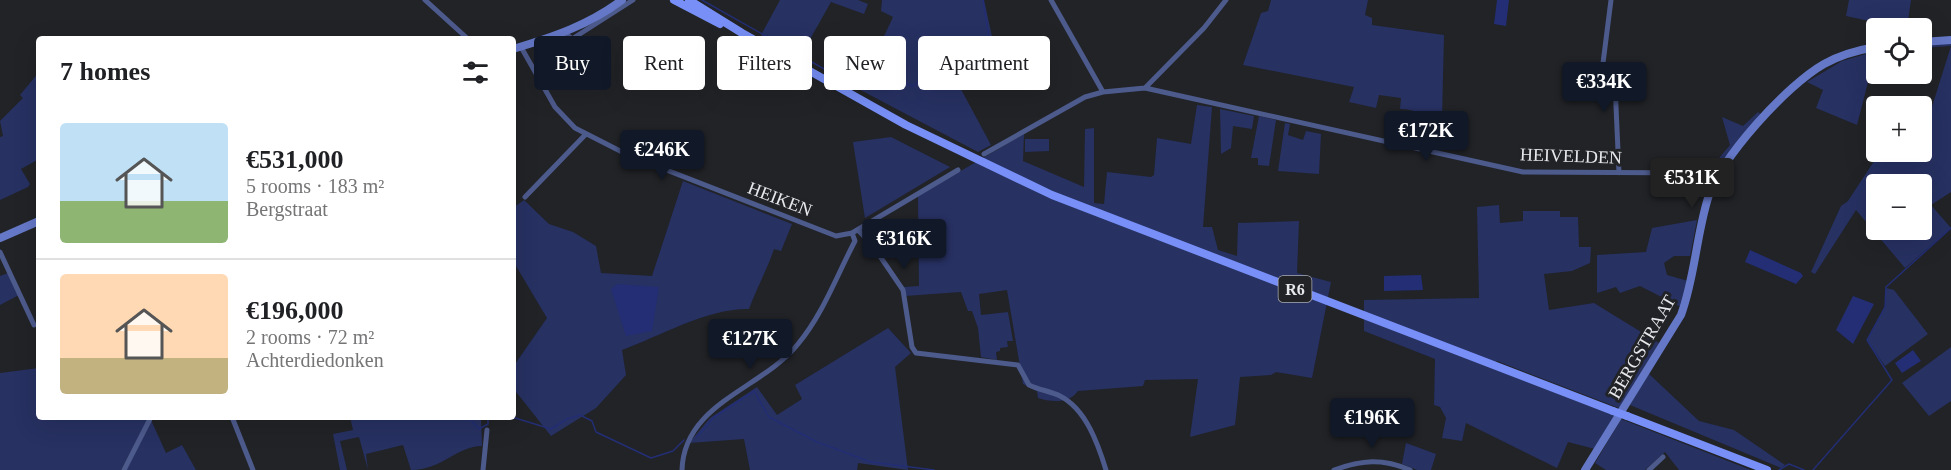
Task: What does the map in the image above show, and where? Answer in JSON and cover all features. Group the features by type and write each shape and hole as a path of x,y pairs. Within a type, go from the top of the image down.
{"main road":[{"name":"R6","path":"674,0 742,33 979,162 1123,223 1767,470"},
{"name":"R6","path":"689,0 742,33"}],"street":[{"path":"425,0 465,36"},
{"path":"517,48 565,33 602,15 622,0"},
{"path":"565,33 572,39 633,0"},
{"path":"1051,0 1103,93"},
{"path":"984,154 1085,97 1145,88 1204,28 1226,0"},
{"path":"1611,0 1602,71 1615,84 1619,173"},
{"path":"1932,41 1951,40"},
{"name":"HEIKEN","path":"517,48 562,116 586,134 628,155 830,234 843,236 855,232"},
{"name":"BERGSTRAAT","path":"1586,470 1681,315 1688,297 1708,198 1728,159 1759,123 1804,78 1835,59 1866,50"},
{"name":"HEIVELDEN","path":"1145,88 1523,172 1701,173 1717,179"},
{"path":"525,197 586,134"},
{"path":"855,232 958,170"},
{"path":"0,238 36,222"},
{"path":"682,470 686,446 700,421 778,364 804,336 855,241 855,232"},
{"path":"855,232 873,246 903,290 912,347 915,353 1018,365 1029,385 1056,394 1070,403 1094,437 1106,470"},
{"path":"0,252 34,325"},
{"path":"124,470 149,420"},
{"path":"233,420 253,470"},
{"path":"483,470 487,430"},
{"path":"1649,470 1663,458"},
{"path":"1334,470 1357,462 1378,460 1410,470"}],"shaded area":[{"path":"780,0 858,0 868,4 864,14 831,2 812,36 761,35"},
{"path":"882,0 984,0 992,36 918,36 918,90 961,90 991,145 978,152 861,90 906,90 906,36 884,36 893,17 881,11"},
{"path":"1271,0 1368,0 1365,15 1372,18 1372,25 1444,35 1442,119 1400,109 1401,98 1379,95 1376,108 1349,102 1354,87 1243,65 1261,13 1268,11"},
{"path":"1497,0 1509,0 1506,26 1494,24"},
{"path":"1849,0 1911,0 1908,18 1866,18 1866,20 1846,16"},
{"path":"1951,41 1951,46 1932,47 1932,42"},
{"path":"1951,46 1951,192 1932,204 1932,174 1866,174 1866,222 1856,210 1815,274 1811,272 1841,206 1848,201 1873,162 1932,162 1932,107"},
{"path":"1866,54 1868,84 1857,125 1816,108 1823,90 1807,82 1842,61"},
{"path":"36,76 36,161 21,169 30,184 28,187 0,200 0,137 3,136 0,121 23,98 20,95"},
{"path":"1197,105 1212,107 1203,227 1212,227 1218,250 1237,256 1238,223 1299,221 1297,273 1331,282 1312,378 1276,372 1271,375 1240,377 1235,425 1190,437 1198,379 1145,380 1143,386 1078,391 1070,398 1060,401 1038,398 1037,391 1023,384 1007,290 979,294 981,315 1008,312 1013,341 1007,341 1008,347 1000,348 1000,351 996,352 997,360 981,357 978,328 972,311 968,311 961,292 905,296 903,287 919,286 918,196 1024,134 1023,161 1084,187 1085,129 1094,128 1094,203 1104,204 1107,172 1151,177 1154,175 1157,138 1191,144"},
{"path":"1220,109 1254,116 1252,129 1233,126 1231,148 1221,154"},
{"path":"1758,112 1762,115 1718,169 1714,164 1730,145 1722,117 1743,126"},
{"path":"1259,116 1276,120 1269,166 1258,165 1258,158 1251,158"},
{"path":"1285,123 1290,124 1288,135 1303,140 1306,131 1321,134 1319,174 1278,171"},
{"path":"891,137 950,167 865,218 853,142"},
{"path":"1025,139 1049,139 1049,151 1025,152"},
{"path":"683,181 792,224 781,251 774,249 749,309 717,313 701,318 622,350 626,375 596,408 551,436 516,392 516,363 547,318 516,266 516,206 524,200 549,224 573,232 596,246 601,273 652,276"},
{"path":"1499,205 1500,223 1523,221 1523,211 1560,211 1560,217 1578,217 1579,247 1591,247 1590,263 1572,271 1544,274 1549,310 1594,303 1659,343 1619,408 1497,361 1492,368 1615,416 1595,449 1568,442 1557,468 1466,423 1462,441 1442,438 1446,418 1440,407 1434,405 1435,359 1364,331 1364,300 1479,298 1477,207"},
{"path":"1932,206 1951,228 1905,268 1881,240 1932,240"},
{"path":"1697,220 1690,256 1674,256 1664,263 1667,275 1688,281 1681,307 1640,286 1620,293 1616,287 1597,293 1597,255 1646,252 1652,228"},
{"path":"1750,250 1801,273 1803,276 1796,284 1745,262"},
{"path":"8,273 19,295 0,305 0,276"},
{"path":"1421,275 1423,290 1384,291 1384,276"},
{"path":"617,284 659,287 652,331 626,336 611,289"},
{"path":"1886,288 1894,290 1928,334 1885,366 1867,340 1885,307"},
{"path":"1853,296 1874,304 1853,344 1836,330"},
{"path":"888,328 911,353 895,367 908,470 858,463 857,470 750,470 744,439 689,443 710,418 757,387 777,415 802,399 795,385"},
{"path":"1951,347 1951,401 1929,416 1902,383"},
{"path":"1913,350 1921,361 1902,373 1895,363"},
{"path":"36,368 36,420 147,420 121,470 0,470 0,373"},
{"path":"1648,373 1699,421 1734,430 1785,465 1781,468 1630,405"},
{"path":"1621,419 1751,470 1679,470 1665,452 1645,470 1606,470 1595,463"},
{"path":"151,420 166,453 182,445 196,470 126,470"},
{"path":"351,420 481,420 482,446 465,450 432,466 411,470 403,445 366,454 368,470 359,437 340,441 347,470 340,470 333,434 353,430"},
{"path":"1406,443 1436,454 1431,470 1417,470 1402,464"}],"waterway":[{"path":"702,0 826,70 856,69 913,86 970,45 991,51 983,0"},
{"path":"1813,470 1892,380 1867,340 1885,307 1886,287 1951,228"},
{"path":"697,437 714,417 754,391 769,417 817,442 871,462 934,470"},
{"path":"516,418 551,429 567,419 580,415 592,421 596,432 651,458 673,451 684,440"},
{"path":"471,420 479,429 488,424 488,420"},
{"path":"1779,470 1789,464 1804,470"}]}
